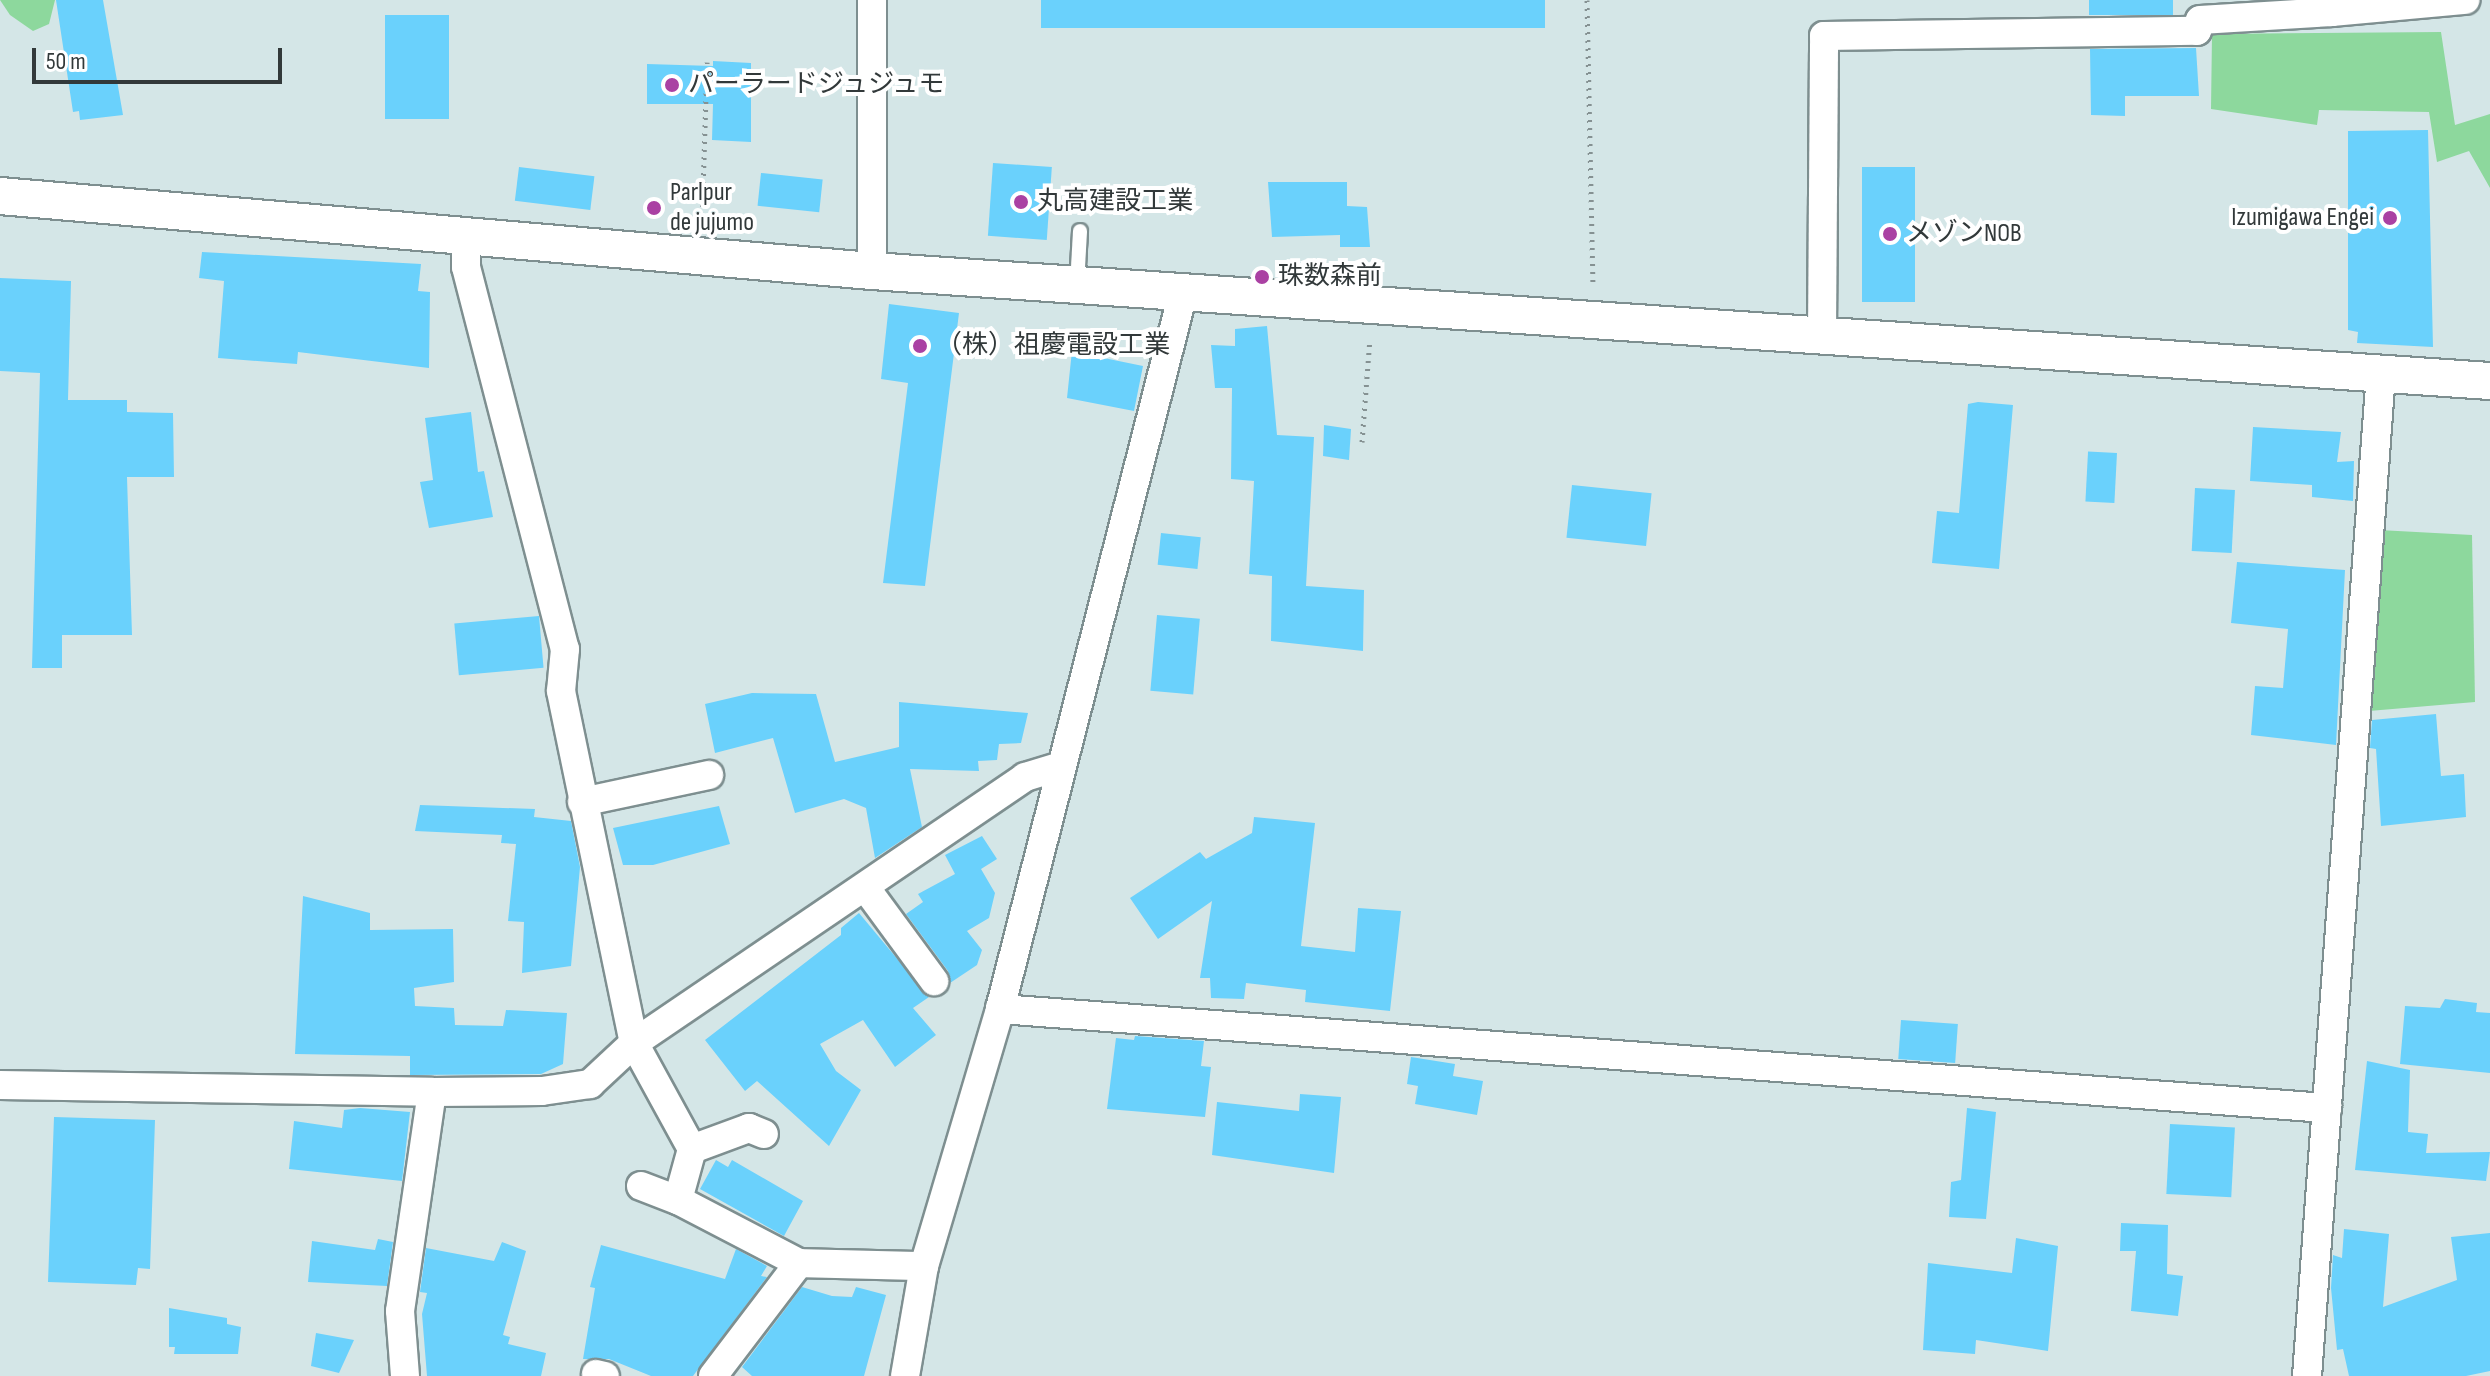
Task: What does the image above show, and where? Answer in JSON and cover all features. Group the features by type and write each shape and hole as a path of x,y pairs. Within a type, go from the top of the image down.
{"street":[{"path":"872,0 872,271"},
{"path":"1822,335 1824,36 2197,31 2200,20 2331,6 2465,0"},
{"path":"0,196 872,271 2490,381"},
{"path":"466,238 466,267 565,649 561,691 634,1043 692,1149 678,1200"},
{"path":"905,1376 924,1266 1000,1009 1183,293"},
{"path":"2307,1376 2381,372"},
{"path":"0,1085 432,1092 542,1091 590,1084 634,1043 1025,777 1061,766"},
{"path":"582,802 709,775"},
{"path":"865,887 934,981"},
{"path":"1000,1009 2327,1108"},
{"path":"405,1376 400,1311 432,1092"},
{"path":"692,1149 749,1128 764,1134"},
{"path":"641,1186 678,1200 799,1263 924,1266"},
{"path":"713,1376 799,1263"}],"lane":[{"path":"1077,285 1080,231"}],"path":[{"path":"1587,0 1593,320"},
{"path":"701,256 707,62"},
{"path":"1362,442 1372,306"}],"green space":[{"path":"0,0 55,0 49,24 33,31 10,15"},
{"path":"2441,32 2455,125 2490,114 2490,188 2469,151 2437,162 2429,112 2319,110 2317,125 2211,109 2212,34"},
{"path":"2379,530 2472,535 2475,702 2369,711"}],"building":[{"path":"56,0 103,0 123,115 80,120 79,111 73,112"},
{"path":"1041,0 1545,0 1545,28 1041,28"},
{"path":"2089,0 2173,0 2173,15 2089,15"},
{"path":"385,15 449,15 449,119 385,119"},
{"path":"2196,48 2199,96 2125,96 2125,116 2091,115 2090,49"},
{"path":"713,61 751,63 751,142 712,140 713,104 647,104 647,64 713,66"},
{"name":"Izumigawa Engei","path":"2428,130 2433,347 2357,343 2358,332 2348,330 2348,131"},
{"name":"丸高建設工業","path":"993,163 1052,167 1047,240 988,236"},
{"path":"519,167 594,176 590,210 515,201"},
{"name":"メゾンNOB","path":"1862,167 1915,167 1915,302 1862,302"},
{"path":"761,173 823,179 819,212 758,206"},
{"path":"1268,182 1347,182 1347,206 1367,207 1370,247 1340,247 1340,235 1272,237"},
{"path":"202,252 421,264 418,291 430,292 429,368 298,352 297,364 218,358 224,281 199,278"},
{"path":"0,278 71,281 68,400 127,400 127,412 173,413 174,477 127,477 132,635 62,635 62,668 32,668 40,373 0,371"},
{"path":"889,304 959,313 925,586 883,583 908,383 881,379"},
{"path":"1267,326 1277,435 1314,437 1306,586 1364,590 1363,651 1271,641 1272,576 1249,574 1254,481 1231,479 1232,388 1215,388 1211,345 1235,346 1235,329"},
{"path":"1073,341 1098,343 1099,357 1143,366 1134,411 1067,398"},
{"path":"1968,404 2013,405 1999,569 1932,563 1937,511 1959,513"},
{"path":"471,412 478,472 484,471 493,517 429,528 420,482 433,480 425,418"},
{"path":"1324,425 1351,429 1349,460 1323,456"},
{"path":"2253,427 2341,432 2337,462 2354,461 2353,501 2312,497 2312,485 2250,481"},
{"path":"2088,451 2117,453 2114,503 2085,501"},
{"path":"1572,485 1652,493 1646,546 1566,538"},
{"path":"2195,488 2235,490 2232,553 2192,551"},
{"path":"1161,533 1201,537 1197,569 1158,565"},
{"path":"2237,562 2345,570 2336,745 2251,735 2255,686 2283,688 2288,629 2231,623"},
{"path":"1157,615 1200,619 1193,694 1150,691"},
{"path":"539,616 544,668 459,675 454,623"},
{"path":"752,693 816,694 835,762 899,747 899,702 1028,713 1021,743 999,744 997,760 978,761 979,771 910,769 922,827 875,858 866,808 844,799 795,813 773,738 715,753 705,704"},
{"path":"2436,714 2441,776 2464,774 2466,817 2381,826 2376,749 2370,748 2372,720"},
{"path":"420,805 535,809 534,817 571,821 580,867 571,966 522,973 524,922 508,921 516,844 501,843 502,835 415,831"},
{"path":"719,806 730,844 653,865 623,865 613,828"},
{"path":"1254,817 1315,823 1301,946 1355,952 1358,908 1401,911 1390,1011 1305,1002 1306,990 1246,983 1244,999 1211,998 1210,978 1200,978 1212,901 1158,939 1130,898 1200,852 1206,859 1252,833"},
{"path":"982,836 997,859 981,869 995,893 989,918 967,931 982,950 977,965 950,983 948,971 906,914 923,902 918,894 955,874 945,855"},
{"path":"303,896 370,913 370,930 453,929 454,982 414,988 415,1006 454,1008 455,1025 503,1026 506,1010 567,1013 563,1064 541,1074 410,1075 410,1056 295,1054"},
{"path":"859,913 929,997 913,1008 936,1035 895,1067 863,1020 820,1044 836,1071 861,1090 829,1146 757,1081 745,1091 705,1040 841,935 841,928"},
{"path":"2445,999 2477,1003 2476,1012 2490,1013 2490,1073 2400,1064 2405,1006 2440,1008"},
{"path":"1901,1020 1958,1024 1955,1063 1898,1059"},
{"path":"1135,1036 1204,1041 1201,1066 1211,1067 1205,1117 1107,1109 1116,1038 1134,1040"},
{"path":"1411,1057 1455,1064 1453,1076 1483,1081 1477,1115 1415,1104 1418,1086 1407,1084"},
{"path":"2367,1061 2410,1070 2408,1132 2428,1134 2426,1153 2490,1152 2486,1181 2355,1170"},
{"path":"1300,1094 1341,1097 1334,1173 1212,1155 1217,1102 1299,1111"},
{"path":"360,1108 410,1112 402,1181 289,1169 294,1121 342,1128 344,1110"},
{"path":"1967,1108 1996,1112 1986,1219 1949,1217 1951,1182 1961,1180"},
{"path":"54,1117 155,1120 150,1269 138,1268 136,1285 48,1282"},
{"path":"2170,1124 2235,1127 2231,1197 2166,1194"},
{"path":"716,1160 728,1167 732,1160 803,1201 784,1236 700,1189"},
{"path":"2121,1223 2168,1225 2167,1274 2183,1276 2178,1316 2131,1311 2136,1251 2120,1251"},
{"path":"2344,1229 2389,1234 2383,1307 2457,1280 2451,1237 2490,1233 2490,1371 2466,1376 2349,1376 2343,1349 2337,1350 2331,1288 2333,1255 2342,1258"},
{"path":"2016,1238 2058,1246 2048,1351 1976,1340 1975,1354 1923,1350 1928,1263 2012,1273"},
{"path":"378,1239 393,1242 387,1286 308,1282 312,1241 375,1250"},
{"path":"502,1242 526,1251 503,1335 510,1337 508,1344 546,1353 541,1376 427,1376 422,1314 427,1293 420,1292 426,1248 494,1261"},
{"path":"601,1245 725,1279 736,1249 767,1266 761,1276 767,1277 693,1376 651,1376 609,1359 583,1359 595,1288 590,1287"},
{"path":"802,1287 832,1296 852,1297 856,1287 886,1295 864,1376 752,1376 742,1367"},
{"path":"169,1308 227,1318 227,1324 241,1327 238,1354 174,1354 175,1347 169,1347"},
{"path":"316,1333 354,1340 339,1373 311,1366"}],"place":[{"name":"パーラードジュジュモ","path":"672,85"},
{"name":"丸高建設工業","path":"1021,202"},
{"name":"Parlpur de jujumo","path":"654,208"},
{"name":"Izumigawa Engei","path":"2390,218"},
{"name":"メゾンNOB","path":"1890,234"},
{"name":"珠数森前","path":"1262,277"},
{"name":"（株）祖慶電設工業","path":"920,346"}]}
